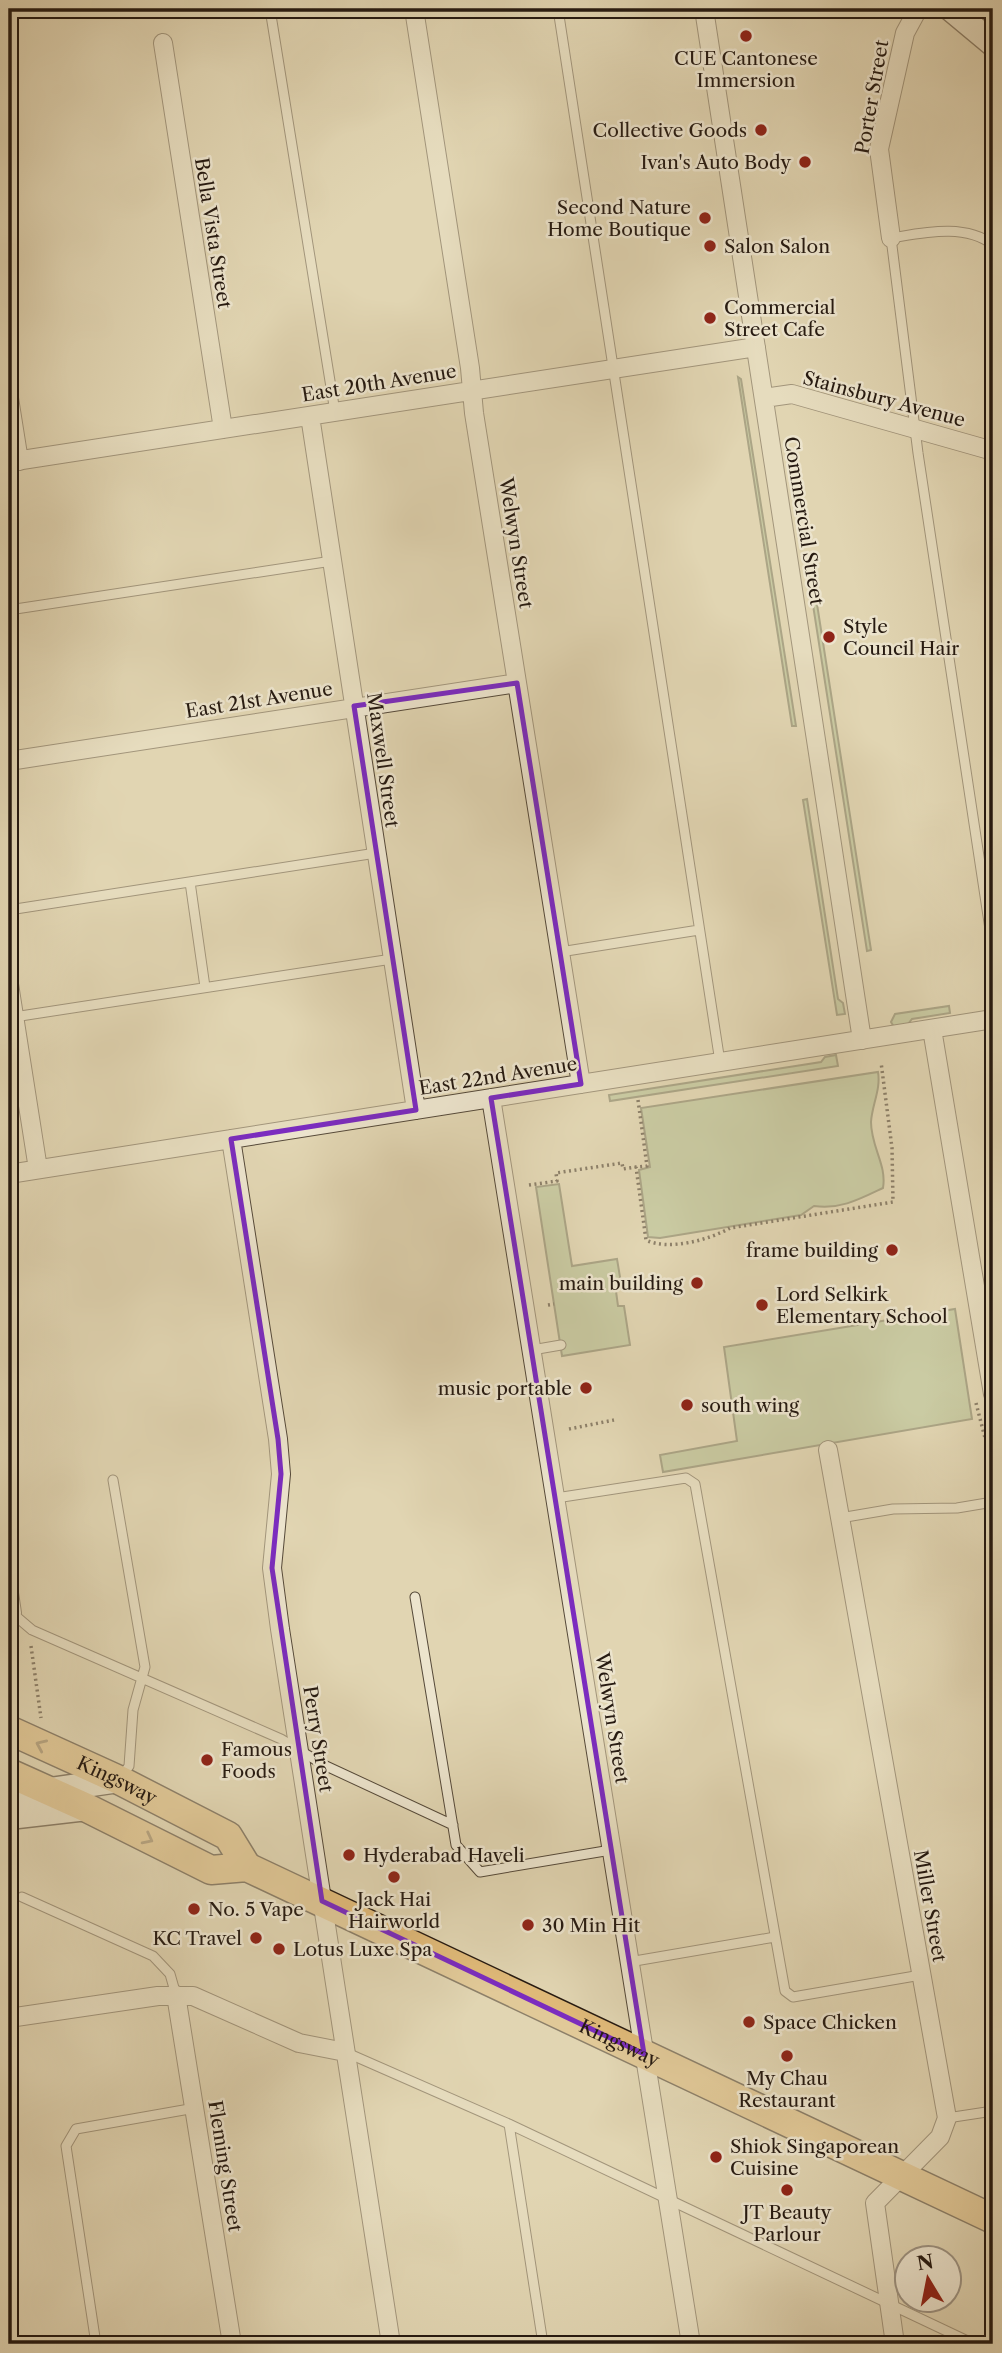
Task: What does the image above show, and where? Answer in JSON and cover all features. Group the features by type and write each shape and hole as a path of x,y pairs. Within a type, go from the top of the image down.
{"main road":[{"path":"951,9 993,44"},
{"name":"Kingsway","path":"9,1730 119,1780 228,1836 247,1867"},
{"name":"Kingsway","path":"9,1773 87,1808 211,1870 247,1867 993,2219"},
{"path":"9,1796 119,1780"},
{"path":"9,1818 87,1808"}],"street":[{"name":"Welwyn Street","path":"414,9 581,1084"},
{"name":"Commercial Street","path":"704,9 862,1040"},
{"name":"Porter Street","path":"891,237 879,149 905,33 918,9"},
{"name":"Bella Vista Street","path":"163,43 223,429"},
{"name":"East 20th Avenue","path":"14,462 756,347"},
{"name":"Stainsbury Avenue","path":"764,398 792,394 993,451"},
{"path":"9,398 14,462"},
{"name":"Maxwell Street","path":"310,416 416,1110"},
{"name":"East 21st Avenue","path":"9,761 517,683"},
{"path":"9,984 38,1169"},
{"name":"East 22nd Avenue","path":"9,1174 993,1019"},
{"path":"932,1029 993,1394"},
{"name":"Welwyn Street","path":"491,1098 691,2344"},
{"name":"Perry Street","path":"231,1139 278,1439 281,1474 272,1568 391,2344"},
{"name":"Miller Street","path":"828,1450 947,2118"},
{"path":"9,1593 12,1613"},
{"path":"9,2018 176,1995 193,1996 299,2043 345,2052"},
{"name":"Fleming Street","path":"176,1995 232,2344"},
{"path":"895,2344 875,2203 940,2137 947,2118"}],"lane":[{"path":"270,9 335,412"},
{"path":"558,9 720,1062"},
{"path":"993,245 984,237 944,231 891,237 915,429 993,949"},
{"path":"9,610 332,561"},
{"path":"9,910 376,853"},
{"path":"190,882 205,987"},
{"path":"560,952 699,930"},
{"path":"14,1017 392,959"},
{"path":"532,1350 561,1345"},
{"path":"556,1498 687,1478 695,1484 785,1991 793,1997 921,1975"},
{"path":"113,1479 145,1667 134,1710 129,1766 119,1780"},
{"path":"840,1518 893,1509 957,1508 993,1502"},
{"path":"415,1597 456,1845 480,1872 611,1850"},
{"path":"12,1613 32,1630 281,1740 299,1752 453,1825"},
{"path":"22,1897 153,1955 170,1974 176,1995"},
{"path":"629,1962 775,1937"},
{"path":"345,2052 509,2124 974,2344"},
{"path":"96,2344 66,2146 76,2129 195,2108"},
{"path":"947,2118 993,2111"},
{"path":"509,2124 543,2344"}],"path":[{"path":"636,1167 646,1240 657,1245 716,1237 730,1228 893,1202 892,1148 881,1062"},
{"path":"529,1185 557,1182 556,1173 622,1163 623,1169 647,1166 638,1100"},
{"path":"548,1305 554,1304"},
{"path":"569,1429 614,1420"},
{"path":"32,1630 30,1639 41,1723"}],"highlighted area":[{"path":"517,683 581,1084 491,1098 644,2054 322,1901 272,1568 281,1474 278,1439 231,1139 416,1110 354,706"}],"green space":[{"path":"738,377 741,379 796,726 792,726"},
{"path":"812,572 871,950 867,951 808,573"},
{"path":"807,799 838,999 843,1003 845,1014 837,1015 803,800"},
{"path":"949,1006 950,1013 912,1019 908,1024 894,1027 891,1022 895,1014"},
{"path":"836,1055 838,1066 610,1101 609,1095 821,1062 825,1057"},
{"path":"878,1072 871,1122 873,1140 883,1172 883,1188 841,1205 814,1206 801,1215 660,1238 648,1237 639,1170 650,1167 641,1108"},
{"path":"559,1184 572,1266 617,1259 621,1283 615,1284 618,1306 624,1306 630,1345 562,1356 536,1187"},
{"path":"955,1309 972,1419 663,1472 660,1455 737,1441 724,1347"}],"place":[{"name":"CUE Cantonese Immersion","path":"746,36"},
{"name":"Collective Goods","path":"761,130"},
{"name":"Ivan's Auto Body","path":"805,162"},
{"name":"Second Nature Home Boutique","path":"705,218"},
{"name":"Salon Salon","path":"710,246"},
{"name":"Commercial Street Cafe","path":"710,318"},
{"name":"Style Council Hair","path":"829,637"},
{"name":"frame building","path":"892,1250"},
{"name":"main building","path":"697,1283"},
{"name":"Lord Selkirk Elementary School","path":"762,1305"},
{"name":"music portable","path":"586,1388"},
{"name":"south wing","path":"687,1405"},
{"name":"Famous Foods","path":"207,1760"},
{"name":"Hyderabad Haveli","path":"349,1855"},
{"name":"Jack Hai Hairworld","path":"394,1877"},
{"name":"No. 5 Vape","path":"194,1909"},
{"name":"30 Min Hit","path":"528,1925"},
{"name":"KC Travel","path":"256,1938"},
{"name":"Lotus Luxe Spa","path":"279,1949"},
{"name":"Space Chicken","path":"749,2022"},
{"name":"My Chau Restaurant","path":"787,2056"},
{"name":"Shiok Singaporean Cuisine","path":"716,2157"},
{"name":"JT Beauty Parlour","path":"787,2190"}]}
